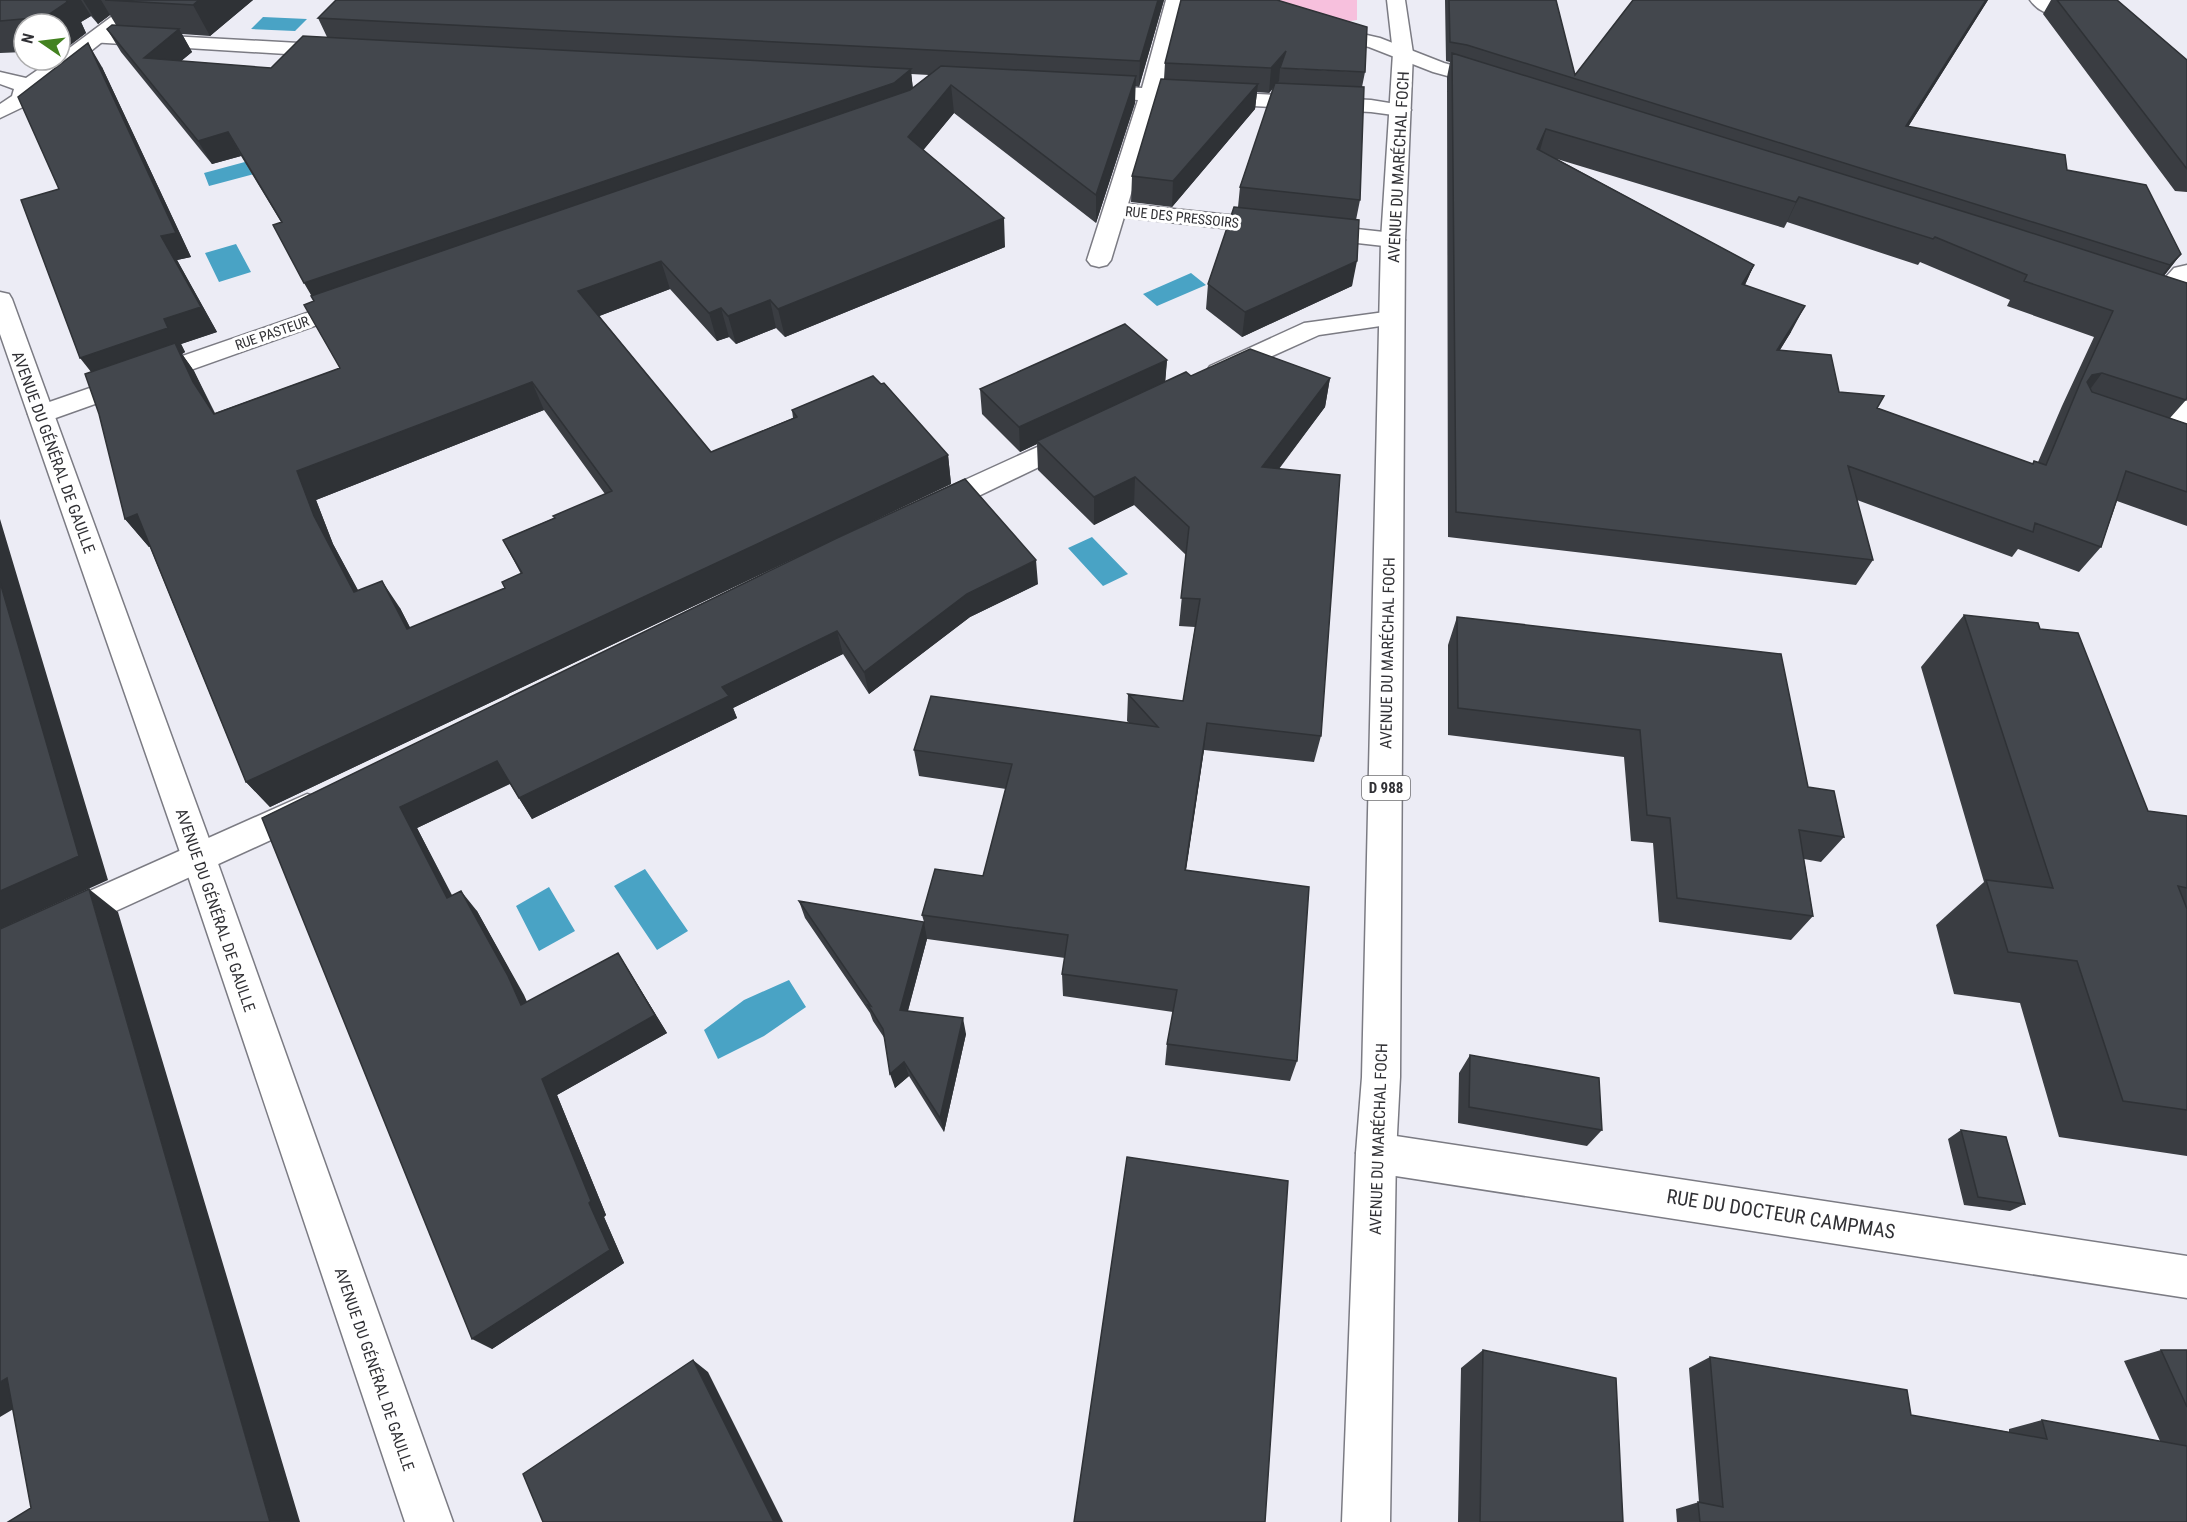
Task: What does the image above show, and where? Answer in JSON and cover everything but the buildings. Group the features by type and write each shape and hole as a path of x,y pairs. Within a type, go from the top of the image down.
{"street":[{"path":"24,87 97,38 146,0"},
{"name":"RUE DES PRESSOIRS","path":"1099,260 1150,94 1175,0"},
{"name":"AVENUE DU MARÉCHAL FOCH","path":"1366,1522 1376,1153 1382,1066 1393,240 1403,53 1396,0"},
{"path":"1306,26 1373,42 1440,68 1455,70 1511,89"},
{"path":"97,38 353,52"},
{"path":"0,78 19,82 24,87 24,93 19,100 0,112"},
{"path":"1068,90 1371,106 1401,110"},
{"name":"RUE DES PRESSOIRS","path":"1114,209 1393,240"},
{"path":"2159,296 2181,273 2187,272"},
{"name":"RUE PASTEUR","path":"41,414 377,296"},
{"name":"AVENUE DU GÉNÉRAL DE GAULLE","path":"0,299 199,858 429,1522"},
{"path":"1195,383 1312,328 1392,318"},
{"path":"2123,423 2174,441 2187,407"},
{"path":"906,518 1099,428"},
{"path":"0,948 328,797"},
{"name":"RUE DU DOCTEUR CAMPMAS","path":"1376,1153 2187,1277"}],"shaded area":[{"path":"1254,0 1357,0 1357,20 1333,24"}],"water":[{"path":"263,17 307,19 295,31 251,29"},
{"path":"263,157 269,170 209,186 204,173"},
{"path":"236,244 251,272 219,282 205,253"},
{"path":"1191,273 1206,285 1157,306 1143,294"},
{"path":"1092,537 1128,574 1103,586 1068,548"},
{"path":"645,869 688,931 657,950 614,886"},
{"path":"549,887 575,931 539,951 516,906"},
{"path":"789,980 806,1007 764,1036 718,1059 704,1030 744,1000"}]}
